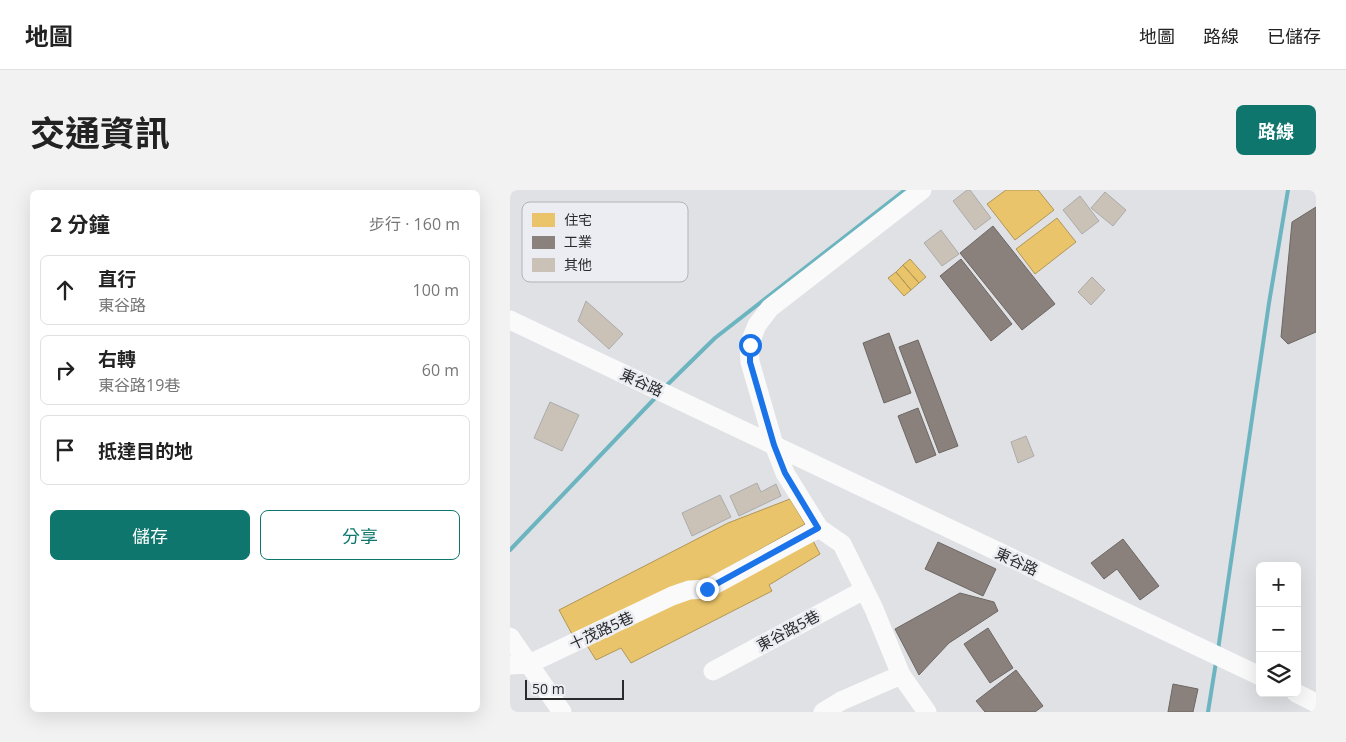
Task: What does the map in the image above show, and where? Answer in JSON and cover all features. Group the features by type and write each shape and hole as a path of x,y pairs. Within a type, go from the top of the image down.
{"street":[{"path":"922,190 770,308 756,326 750,345 750,362 774,445 785,473 818,528 842,544 900,675 927,712"},
{"name":"東谷路","path":"510,320 1256,674"},
{"name":"十茂路5巷","path":"529,664 672,596 689,590 707,589 818,528"},
{"name":"東谷路5巷","path":"713,671 864,590"},
{"path":"510,637 562,712"},
{"path":"510,665 529,664"},
{"path":"823,712 841,700 900,675"},
{"path":"1301,696 1316,703"}],"building: 住宅":[{"path":"1006,190 1038,190 1054,210 1015,240 987,204"},
{"path":"1057,218 1076,242 1035,274 1016,249"},
{"path":"910,259 926,277 919,283 903,265"},
{"path":"903,265 919,283 911,290 896,272"},
{"path":"896,272 911,290 904,296 888,278"},
{"path":"790,499 805,524 706,580 684,582 573,636 559,610 728,523"},
{"path":"811,537 820,554 769,585 772,591 631,663 621,648 596,660 586,644"}],"building: 工業":[{"path":"1316,207 1316,332 1288,344 1281,337 1292,222"},
{"path":"993,226 1055,304 1022,330 960,253"},
{"path":"961,259 1012,324 991,341 940,276"},
{"path":"889,333 911,393 884,403 863,343"},
{"path":"918,340 958,446 939,453 899,347"},
{"path":"918,408 936,455 916,463 898,416"},
{"path":"1123,539 1159,586 1140,600 1117,569 1104,579 1091,563"},
{"path":"938,542 996,569 983,596 925,569"},
{"path":"960,593 994,602 998,611 949,643 919,675 895,629"},
{"path":"988,628 1013,668 990,683 964,644"},
{"path":"1016,670 1043,706 1035,712 985,712 976,701"},
{"path":"1173,684 1198,689 1193,712 1168,712"}],"building: 其他":[{"path":"967,190 970,190 991,218 975,230 953,201"},
{"path":"1105,192 1126,210 1113,226 1091,208"},
{"path":"1080,196 1099,221 1082,234 1063,210"},
{"path":"941,230 959,254 942,266 924,243"},
{"path":"1092,277 1105,290 1091,305 1078,292"},
{"path":"586,301 623,334 609,349 578,321"},
{"path":"550,402 579,415 562,451 534,438"},
{"path":"1026,436 1034,456 1018,463 1011,442"},
{"path":"757,483 761,492 776,484 781,496 739,516 730,496"},
{"path":"720,495 731,517 692,536 682,513"}],"waterway":[{"path":"665,387 715,338 905,190"},
{"path":"1218,650 1269,303 1288,190"},
{"path":"510,550 657,396"},
{"path":"1208,712 1216,662"}],"route":[{"path":"707,589 818,528 785,473 774,445 750,362 750,345"}]}
